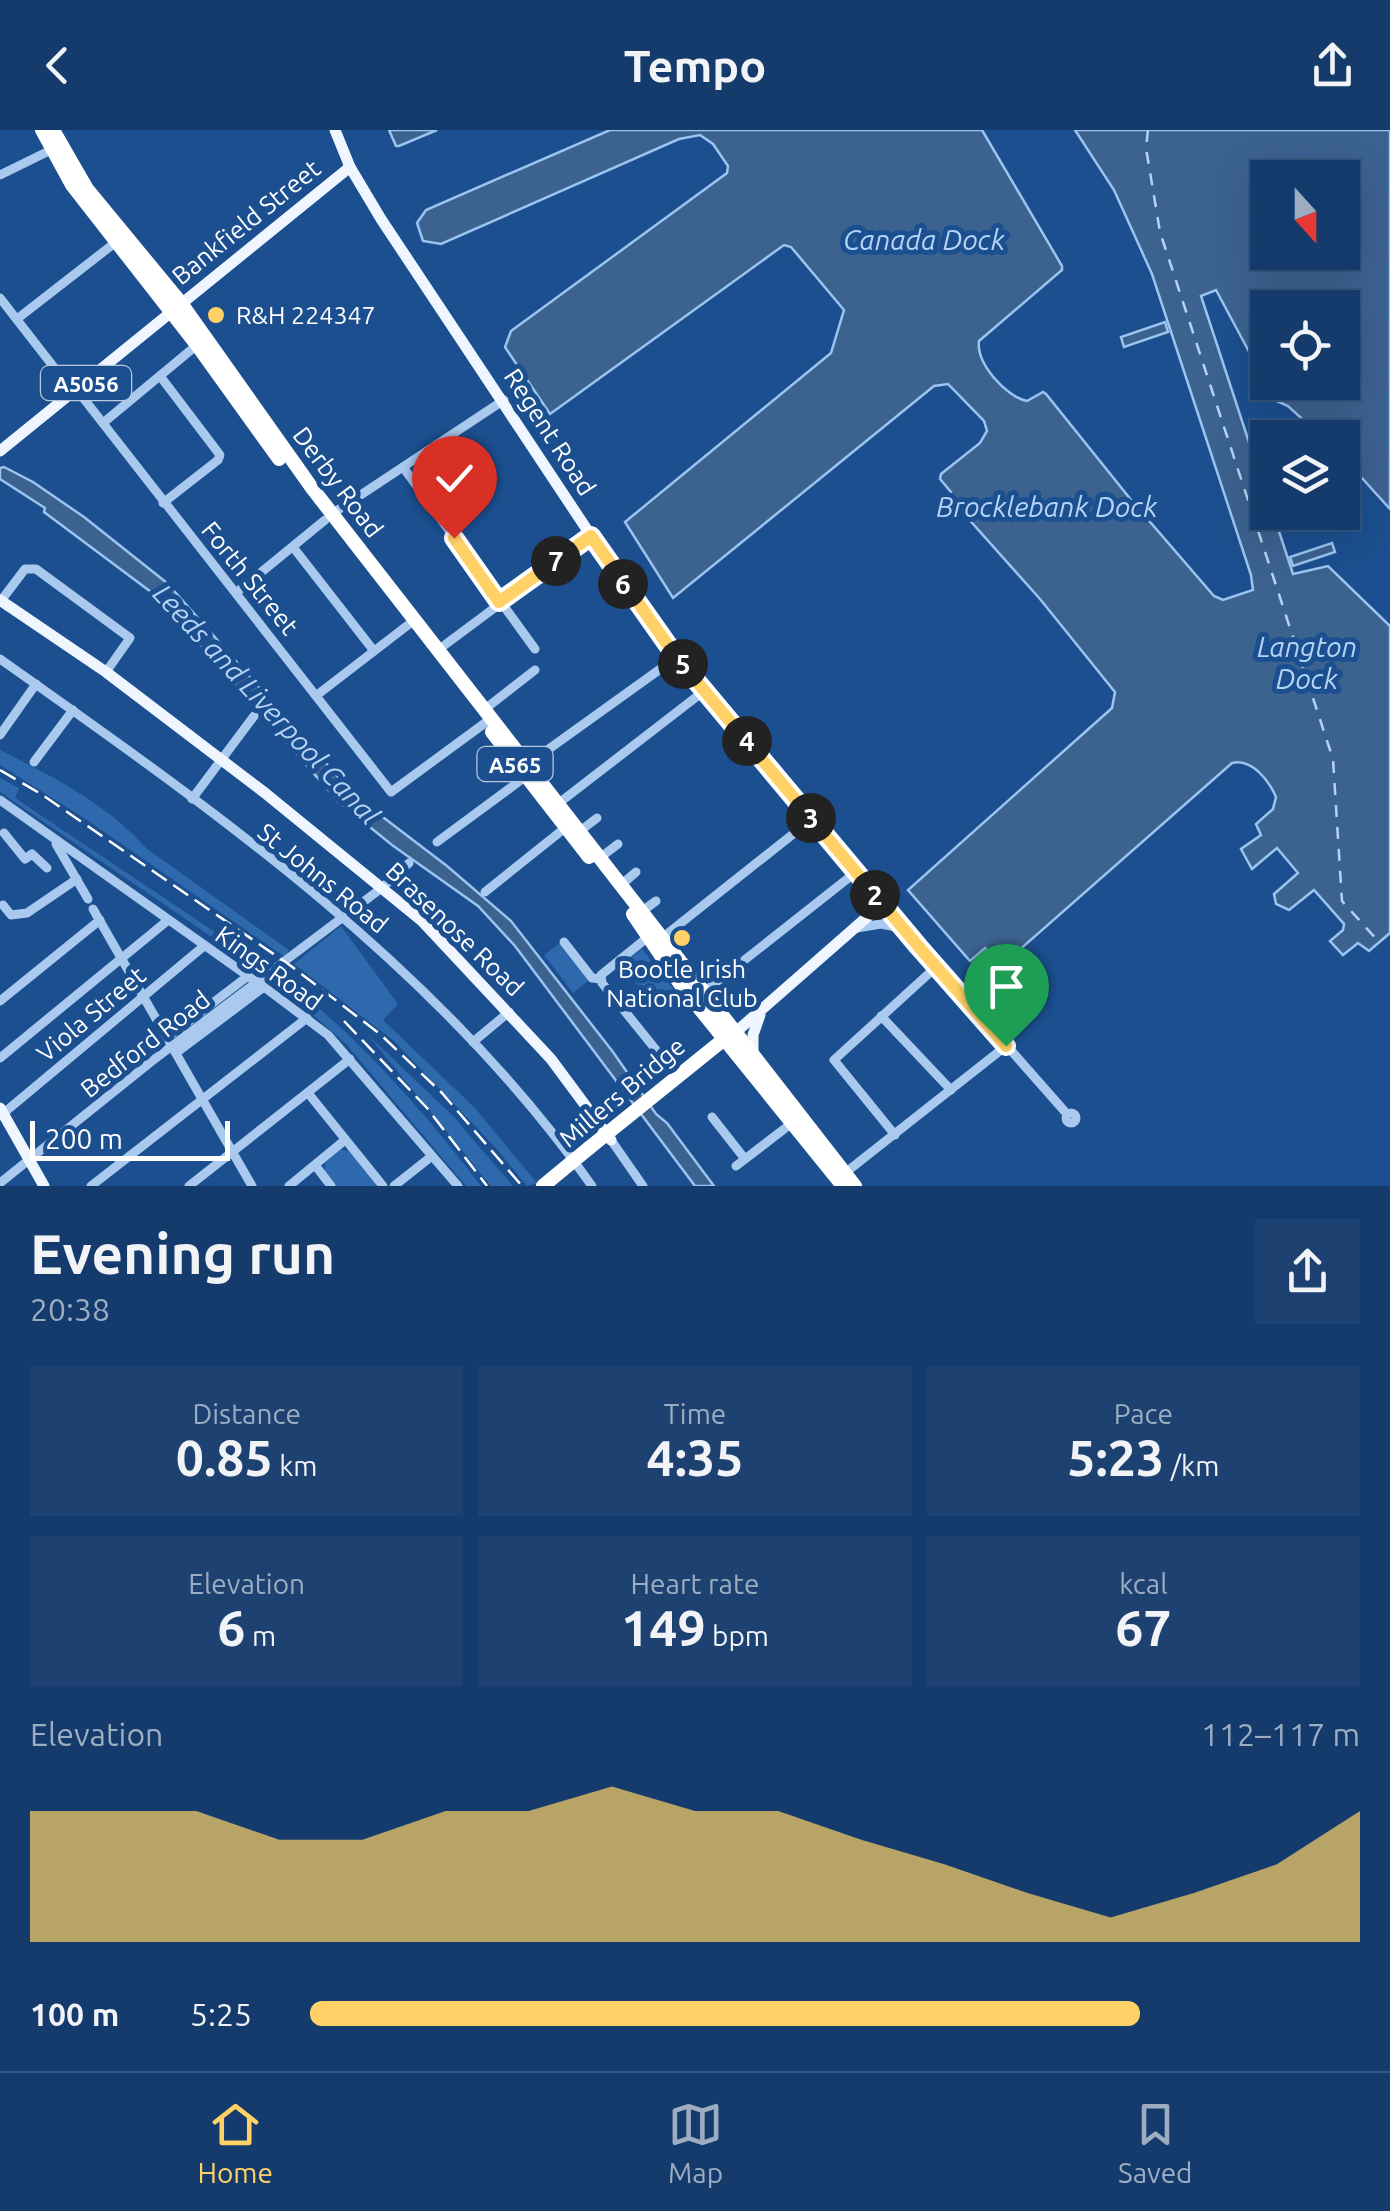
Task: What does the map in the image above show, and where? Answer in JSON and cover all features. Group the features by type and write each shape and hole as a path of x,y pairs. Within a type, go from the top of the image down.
{"highway":[{"name":"Derby Road","path":"42,130 72,185 116,242 175,307 408,625 485,716 729,1037 844,1180"},
{"path":"52,130 87,190 134,246 138,260 175,307 214,369"},
{"name":"Derby Road","path":"175,307 214,369 438,650 485,716"},
{"name":"Derby Road","path":"527,770 559,803 573,830 601,857 642,912 655,938 704,992 729,1037"},
{"name":"Millers Bridge","path":"556,1186 592,1151 729,1037"},
{"name":"Derby Road","path":"750,1059 792,1123 844,1180 856,1186"},
{"name":"Millers Bridge","path":"543,1186 592,1151"}],"main road":[{"name":"Regent Road","path":"336,130 350,167 424,286 677,658 882,904"},
{"name":"Bankfield Street","path":"175,307 350,167"},
{"name":"A5056","path":"0,452 175,307"},
{"name":"Brasenose Road","path":"0,601 106,672 422,921 551,1059 611,1135"},
{"name":"Millers Bridge","path":"729,1037 882,904"},
{"path":"750,1059 756,1022 764,1007"},
{"path":"1,1112 44,1186"}],"street":[{"path":"0,174 51,150"},
{"path":"16,319 116,242"},
{"name":"Forth Street","path":"0,298 237,592 391,792 485,716"},
{"path":"103,424 197,346"},
{"path":"160,376 220,455 163,503"},
{"path":"237,592 329,517 504,400"},
{"path":"404,467 535,650"},
{"path":"438,650 591,536"},
{"path":"293,547 374,651"},
{"path":"0,601 25,569 36,569 130,638 106,672"},
{"path":"318,696 408,625"},
{"path":"437,842 677,658"},
{"name":"St Johns Road","path":"0,659 192,799 343,917 473,1042 592,1186"},
{"path":"485,716 535,670"},
{"path":"0,735 36,684"},
{"path":"559,803 704,690"},
{"path":"34,762 73,710"},
{"path":"192,799 254,716"},
{"name":"Kings Road","path":"0,800 307,1018 350,1059 458,1186"},
{"path":"25,818 2,834 26,859 47,868"},
{"path":"484,892 573,830 598,818"},
{"path":"601,979 601,975 624,963 812,819"},
{"path":"55,841 252,1186"},
{"path":"601,857 618,844"},
{"name":"Bedford Road","path":"0,1183 409,863"},
{"path":"621,885 636,872"},
{"path":"704,992 856,872"},
{"path":"3,905 12,915 26,912 77,880"},
{"path":"642,912 656,900"},
{"name":"Regent Road","path":"882,904 1067,1114"},
{"path":"0,1058 168,921"},
{"path":"0,1001 102,924"},
{"path":"854,928 881,924 904,928"},
{"path":"564,942 592,978 601,979 669,1066"},
{"name":"Viola Street","path":"1,1112 141,992 204,946"},
{"path":"894,1135 834,1062 835,1058 936,967"},
{"name":"Bedford Road","path":"172,1046 248,976"},
{"name":"Bedford Road","path":"172,1046 264,987"},
{"path":"473,1042 509,1012"},
{"path":"881,1016 951,1090"},
{"path":"91,1186 307,1018"},
{"path":"844,1180 1006,1046"},
{"path":"189,1186 350,1059"},
{"path":"308,1092 383,1186"},
{"path":"712,1117 741,1162 792,1123"},
{"path":"611,1135 644,1186"},
{"path":"289,1186 346,1140"},
{"path":"396,1185 432,1156"},
{"path":"315,1166 331,1186"}],"shaded area":[{"path":"0,750 59,781 114,818 146,848 289,950 285,957 0,765"},
{"path":"0,778 19,788 15,798 270,969 263,972 0,792"},
{"path":"341,926 398,1004 383,1020 475,1108 537,1183 527,1186 394,1041 294,964"},
{"path":"560,943 589,980 573,993 544,955"},
{"path":"642,949 674,990 653,1005 628,973 634,968 629,959"},
{"path":"279,976 335,1022 387,1074 481,1186 466,1186 346,1044 274,980"},
{"path":"367,1034 454,1117 513,1186 491,1186"},
{"path":"341,1150 351,1151 377,1183 375,1186 335,1186 324,1173 326,1162"}],"water":[{"path":"389,130 437,130 396,146"},
{"path":"610,130 982,130 1062,266 979,341 987,369 1019,398 1027,401 1046,394 1132,501 1214,596 1223,600 1253,590 1251,575 1152,274 1114,190 1075,130 1390,130 1390,509 1360,476 1360,420 1303,420 1277,400 1360,400 1360,290 1250,290 1250,354 1216,290 1201,296 1250,445 1250,530 1279,530 1293,574 1328,566 1390,626 1390,933 1369,951 1358,943 1343,955 1330,941 1343,930 1344,924 1314,890 1289,910 1276,904 1274,894 1298,873 1277,848 1252,869 1241,849 1261,835 1256,824 1273,809 1276,797 1259,772 1239,762 1232,763 1001,966 985,948 970,961 908,890 1112,708 1115,692 1040,599 949,497 951,492 940,479 941,474 980,443 987,431 984,421 948,384 934,386 673,598 625,522 831,353 844,310 791,247 784,245 550,414 505,347 511,331 727,173 728,166 713,144 700,135 679,139 441,244 423,241 417,223 426,210"},
{"path":"1165,322 1168,332 1124,347 1121,337"},
{"name":"Leeds and Liverpool Canal","path":"0,468 84,517 167,583 354,795 511,921 714,1186 695,1186 515,946 478,906 339,802 159,598 44,512 45,508 0,479"},
{"path":"1332,543 1335,552 1293,566 1290,557"}],"ferry route":[{"path":"1148,130 1146,148 1160,232 1333,759 1342,901 1379,942"}],"railway":[{"path":"0,770 291,966 380,1034 442,1093 522,1186"},
{"path":"344,1021 427,1108 487,1186"}],"place":[{"name":"R&H 224347","path":"216,315"},
{"name":"Bootle Irish National Club","path":"682,938"}],"route":[{"path":"454,538 499,602 591,536 677,658 1006,1046"}],"water label":[{"name":"Canada Dock","path":"924,239"},
{"name":"Brocklebank Dock","path":"1047,506"},
{"name":"Langton Dock","path":"1307,662"}]}
